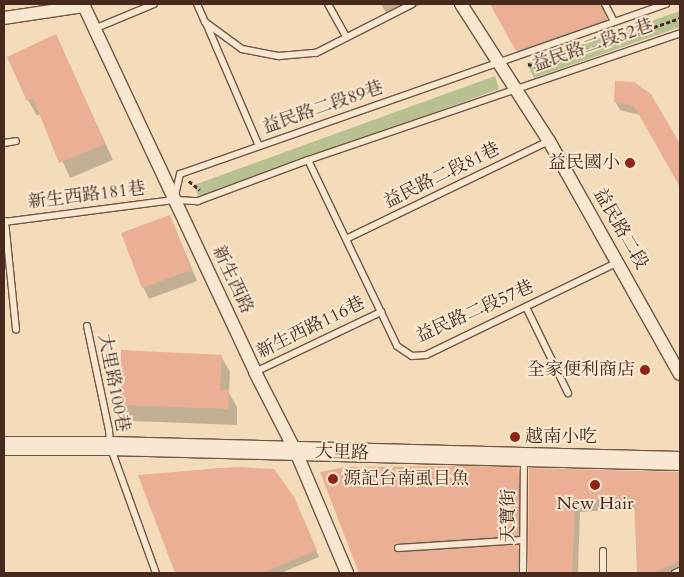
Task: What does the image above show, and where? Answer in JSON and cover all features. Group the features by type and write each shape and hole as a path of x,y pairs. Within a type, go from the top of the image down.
{"street":[{"name":"益民路二段","path":"462,4 501,62 549,141 680,374"},
{"name":"新生西路","path":"84,5 255,372 296,452 347,573"},
{"path":"4,18 84,5"},
{"name":"大里路","path":"4,446 110,446 524,459 680,461"}],"lane":[{"path":"94,29 154,4"},
{"path":"197,4 259,146"},
{"path":"328,4 346,36"},
{"path":"205,22 242,49 279,56 316,53 346,36 412,4"},
{"path":"605,4 614,22"},
{"name":"益民路二段52巷","path":"501,62 666,4"},
{"name":"益民路二段52巷","path":"517,89 680,33"},
{"name":"益民路二段89巷","path":"175,200 180,174 501,62"},
{"path":"175,200 198,201 308,160 517,89"},
{"path":"4,143 16,141"},
{"name":"益民路二段81巷","path":"348,238 549,141"},
{"name":"益民路二段57巷","path":"308,160 348,238 397,346 412,356 426,355 618,262"},
{"name":"新生西路181巷","path":"4,222 175,200"},
{"path":"4,222 16,329"},
{"path":"526,307 568,393"},
{"name":"新生西路116巷","path":"255,372 381,312"},
{"name":"大里路100巷","path":"87,326 109,430 110,446 156,573"},
{"name":"天寶街","path":"523,573 524,459"},
{"path":"398,548 523,540"},
{"path":"603,551 603,573"},
{"path":"674,573 680,571"}],"path":[{"path":"526,63 537,67 680,18"},
{"path":"194,185 202,190"}],"green space":[{"path":"680,11 680,27 534,78 527,63"},
{"path":"495,76 499,89 199,199 194,185"}],"building":[{"path":"490,4 600,4 607,19 516,51"},
{"path":"56,34 105,144 59,163 33,98 27,101 7,57"},
{"path":"615,81 634,82 651,94 680,144 680,187 634,106 614,102"},
{"path":"170,215 191,270 142,288 121,233"},
{"path":"121,350 222,355 220,390 229,390 228,409 121,405"},
{"path":"236,467 274,469 294,497 317,550 262,573 175,573 138,475"},
{"path":"345,467 519,467 518,535 398,543 394,550 398,553 518,545 518,573 359,573 320,472"},
{"path":"529,468 680,472 680,561 653,573 637,573 634,498 575,502 572,573 528,573"}],"place":[{"name":"益民國小","path":"630,163"},
{"name":"全家便利商店","path":"645,370"},
{"name":"越南小吃","path":"515,437"},
{"name":"源記台南虱目魚","path":"333,479"},
{"name":"New Hair","path":"595,485"}]}
